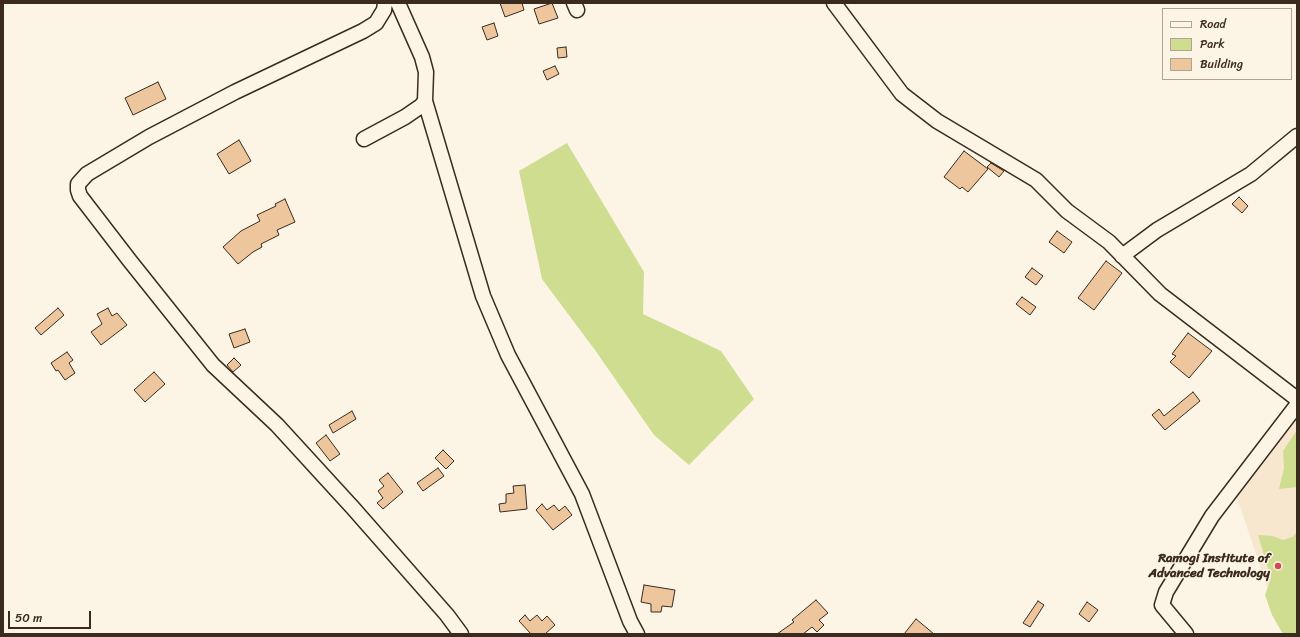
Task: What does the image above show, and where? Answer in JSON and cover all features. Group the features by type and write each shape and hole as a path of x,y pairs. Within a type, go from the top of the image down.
{"street":[{"path":"385,3 384,10 376,23 363,31 235,92 149,138 87,174 78,184 78,190 80,196 130,261 213,365 277,425 353,508 447,615 461,634"},
{"path":"398,3 422,57 426,72 425,101 483,296 508,355 582,494 630,621 637,634"},
{"path":"834,3 902,94 937,121 1036,180 1067,211 1109,242 1160,294 1297,399"},
{"path":"364,139 405,117 421,106 425,101"},
{"path":"1122,256 1157,230 1251,174 1297,136"},
{"path":"1186,634 1162,605 1166,592 1212,516 1297,405"}],"shaded area":[{"name":"Ramogi Institute of Advanced Technology","path":"1297,419 1297,634 1283,634 1237,498"}],"green space":[{"path":"567,143 644,272 643,314 721,351 754,399 689,465 654,435 595,350 542,279 519,171"},
{"path":"1297,430 1297,487 1279,489 1284,468 1283,451"},
{"path":"1297,531 1297,634 1283,634 1272,615 1265,595 1271,578 1258,535 1273,536 1283,540 1293,537"}],"building":[{"path":"500,3 522,3 524,10 505,17"},
{"path":"552,3 558,18 539,24 534,9"},
{"path":"494,23 498,36 487,40 482,27"},
{"path":"566,47 567,57 558,58 557,48"},
{"path":"555,66 559,74 547,80 543,71"},
{"path":"158,82 166,99 133,115 125,98"},
{"path":"239,140 251,161 229,174 217,154"},
{"path":"964,151 988,169 968,192 962,187 960,189 944,177"},
{"path":"991,163 1004,171 999,177 987,167"},
{"path":"1239,197 1248,206 1242,213 1232,204"},
{"path":"285,199 295,222 277,230 279,235 261,244 262,247 238,264 223,247 241,231 260,221 257,215 276,206 275,204"},
{"path":"1057,231 1072,242 1064,253 1049,242"},
{"path":"1106,261 1122,273 1094,310 1078,298"},
{"path":"1032,268 1043,276 1036,285 1025,277"},
{"path":"1022,297 1036,307 1030,315 1016,304"},
{"path":"58,308 64,315 41,335 35,328"},
{"path":"108,308 112,316 117,313 127,325 101,345 91,332 102,324 97,314"},
{"path":"245,329 250,342 234,348 229,334"},
{"path":"1188,333 1212,351 1189,378 1170,362 1176,356 1172,354"},
{"path":"67,352 73,360 69,363 75,373 65,380 58,370 56,371 51,363"},
{"path":"234,358 241,365 233,372 227,365"},
{"path":"154,372 165,384 145,402 134,390"},
{"path":"1193,392 1200,401 1165,430 1152,415 1159,409 1164,416"},
{"path":"352,411 356,419 333,433 329,425"},
{"path":"326,435 340,454 330,461 316,443"},
{"path":"443,450 454,461 446,469 435,458"},
{"path":"438,468 444,476 423,491 417,483"},
{"path":"388,473 403,492 383,509 377,503 383,498 378,491 384,486 379,480"},
{"path":"525,485 527,509 500,512 499,504 506,503 506,494 514,493 513,486"},
{"path":"542,504 547,510 554,505 559,511 565,506 572,515 553,530 536,510"},
{"path":"644,585 675,590 672,607 662,606 661,612 651,612 651,604 641,602"},
{"path":"816,600 828,613 819,620 824,625 817,632 812,627 803,634 777,634 794,622 792,620"},
{"path":"1038,601 1044,605 1030,627 1023,623"},
{"path":"1087,602 1098,610 1089,622 1079,614"},
{"path":"525,615 530,621 537,615 542,621 547,616 555,625 545,634 531,634 519,621"},
{"path":"916,619 934,634 904,634"}],"place":[{"name":"Ramogi Institute of Advanced Technology","path":"1278,566"}]}
